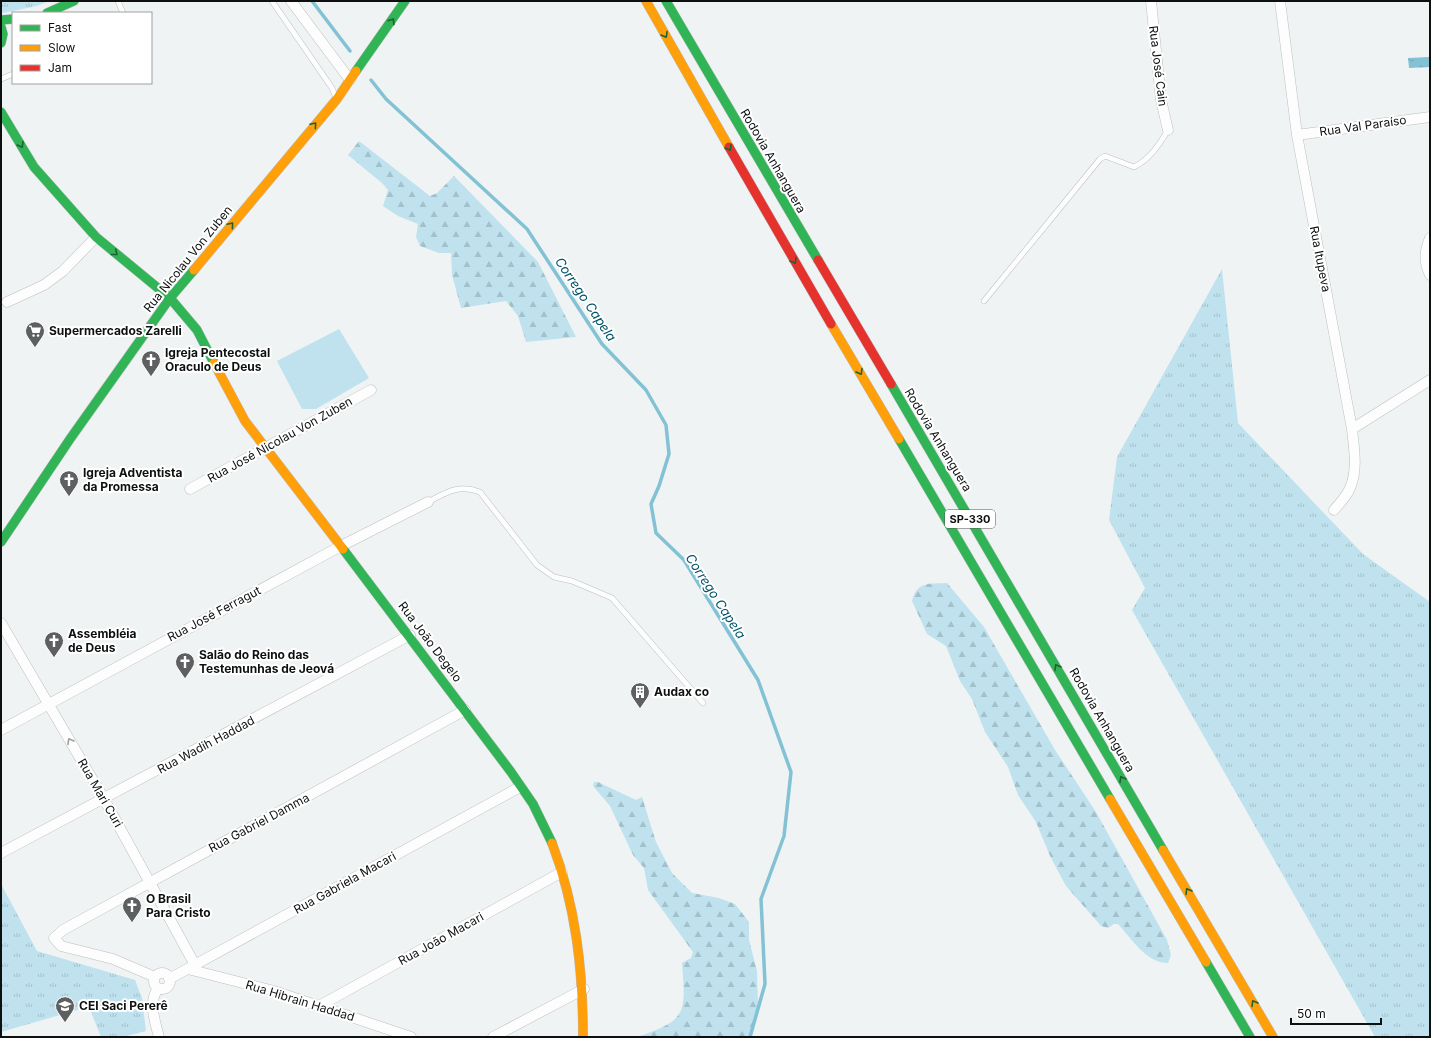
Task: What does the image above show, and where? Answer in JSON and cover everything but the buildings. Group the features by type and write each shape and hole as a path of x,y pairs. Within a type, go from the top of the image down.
{"main road":[{"path":"48,12 74,1"},
{"name":"Rua Nicolau Von Zuben","path":"1,542 70,439 170,298 337,99 405,1"},
{"name":"SP-330","path":"646,1 771,222 1250,1037"},
{"name":"Rodovia Anhanguera","path":"666,1 1273,1037"},
{"path":"1,20 12,19"},
{"path":"1,27 2,40"},
{"path":"2,40 12,31"},
{"name":"Rua João Degelo","path":"1,112 34,167 96,238 170,298 197,330 245,421 264,448 410,635 520,787 546,830 562,872 570,901 581,952 584,989 583,1037"}],"street":[{"path":"291,1 350,80"},
{"name":"Rua José Cain","path":"1151,1 1161,100 1168,130"},
{"name":"Rua Itupeva","path":"1280,1 1297,135 1352,429 1354,475 1350,489 1334,510"},
{"name":"Rua Val Paraíso","path":"1297,135 1430,117"},
{"path":"8,302 44,285 63,271 96,238"},
{"path":"1430,238 1425,256 1426,265 1430,275"},
{"path":"1352,429 1430,380"},
{"name":"Rua José Nicolau Von Zuben","path":"190,489 371,390"},
{"name":"Rua José Ferragut","path":"1,730 48,703 341,546 428,502"},
{"name":"Rua Mari Curi","path":"1,623 104,799 149,882 192,967"},
{"name":"Rua Wadih Haddad","path":"1,854 410,635"},
{"name":"Rua Gabriel Damma","path":"155,977 113,959 61,946 54,938 63,930 149,882 465,710"},
{"name":"Rua Gabriela Macari","path":"169,979 520,787"},
{"name":"Rua João Macari","path":"319,1006 562,872"},
{"name":"Rua Hibrain Haddad","path":"192,967 274,991 411,1037"},
{"path":"162,973 167,975 169,979 168,987 163,989 158,988 154,982 155,977 162,973"},
{"path":"158,988 154,994 153,1008 159,1037"},
{"path":"493,1037 584,989"}],"lane":[{"path":"118,1 123,12"},
{"path":"272,1 332,88 337,99"},
{"path":"1,79 12,74"},
{"path":"984,301 1100,159 1105,156 1134,167 1142,163 1153,152 1168,130"},
{"path":"428,502 449,492 468,487 480,492 537,565 554,577 572,581 612,598 703,703"}],"green space":[{"path":"1,1 49,1 37,6 3,13 1,12"},
{"path":"359,141 430,196 437,193 454,176 538,262 576,337 526,342 518,316 506,301 461,308 452,275 451,253 439,253 420,246 416,237 418,224 398,216 383,206 388,190 382,183 348,155"},
{"path":"1222,269 1238,423 1363,554 1430,602 1430,1037 1375,1037 1132,610 1145,588 1109,520 1117,457"},
{"path":"339,329 369,378 316,409 302,409 277,361"},
{"path":"947,583 984,627 1055,750 1096,812 1167,940 1171,955 1168,963 1160,962 1146,955 1118,924 1114,924 1108,928 1101,926 1066,886 1050,856 1036,822 1018,795 1008,767 985,732 972,699 960,681 946,646 927,634 912,601 917,590 921,587 929,584"},
{"path":"594,782 598,782 636,800 642,797 656,842 672,873 692,893 719,898 735,904 749,922 749,940 757,971 758,1004 753,1025 748,1037 637,1037 666,1025 674,1020 680,1013 684,994 682,963 691,958 693,952 648,890 644,868 633,855 610,806 593,786"},
{"path":"1,884 37,951 135,980 142,998 146,1031 123,1037 101,1037 91,1012 84,1008 1,1032"}],"water":[{"path":"1429,57 1430,67 1409,68 1408,58"}],"waterway":[{"name":"Corrego Capela","path":"312,1 350,51"},
{"name":"Corrego Capela","path":"371,80 386,99 527,229 602,344 646,390 666,425 669,454 659,486 651,504 656,533 684,560 758,680 791,772 784,836 761,899 765,984 750,1037"}],"traffic: fast":[{"path":"49,12 74,1"},
{"path":"356,71 405,1"},
{"path":"666,1 818,260"},
{"path":"1,20 12,19"},
{"path":"1,27 3,34 1,43"},
{"path":"1,112 34,167 96,237 170,298 197,330 214,363"},
{"path":"1,542 70,439 170,298 194,270"},
{"path":"891,384 1163,850"},
{"path":"899,439 1110,799"},
{"path":"343,549 511,772 533,804 552,843"},
{"path":"1206,962 1250,1037"}],"traffic: slow":[{"path":"646,1 729,147"},
{"path":"194,270 337,99 356,71"},
{"path":"831,324 899,439"},
{"path":"214,363 245,421 343,549"},
{"path":"1110,799 1206,962"},
{"path":"552,843 567,890 580,963 583,1037"},
{"path":"1163,850 1273,1037"}],"traffic: jam":[{"path":"729,147 831,324"},
{"path":"818,260 891,384"}],"place":[{"name":"Supermercados Zarelli","path":"35,348"},
{"name":"Igreja Pentecostal Oraculo de Deus","path":"151,377"},
{"name":"Igreja Adventista da Promessa","path":"69,497"},
{"name":"Assembléia de Deus","path":"54,658"},
{"name":"Salão do Reino das Testemunhas de Jeová","path":"185,679"},
{"name":"Audax co","path":"640,709"},
{"name":"O Brasil Para Cristo","path":"132,923"},
{"name":"CEI Saci Pererê","path":"65,1023"}]}
